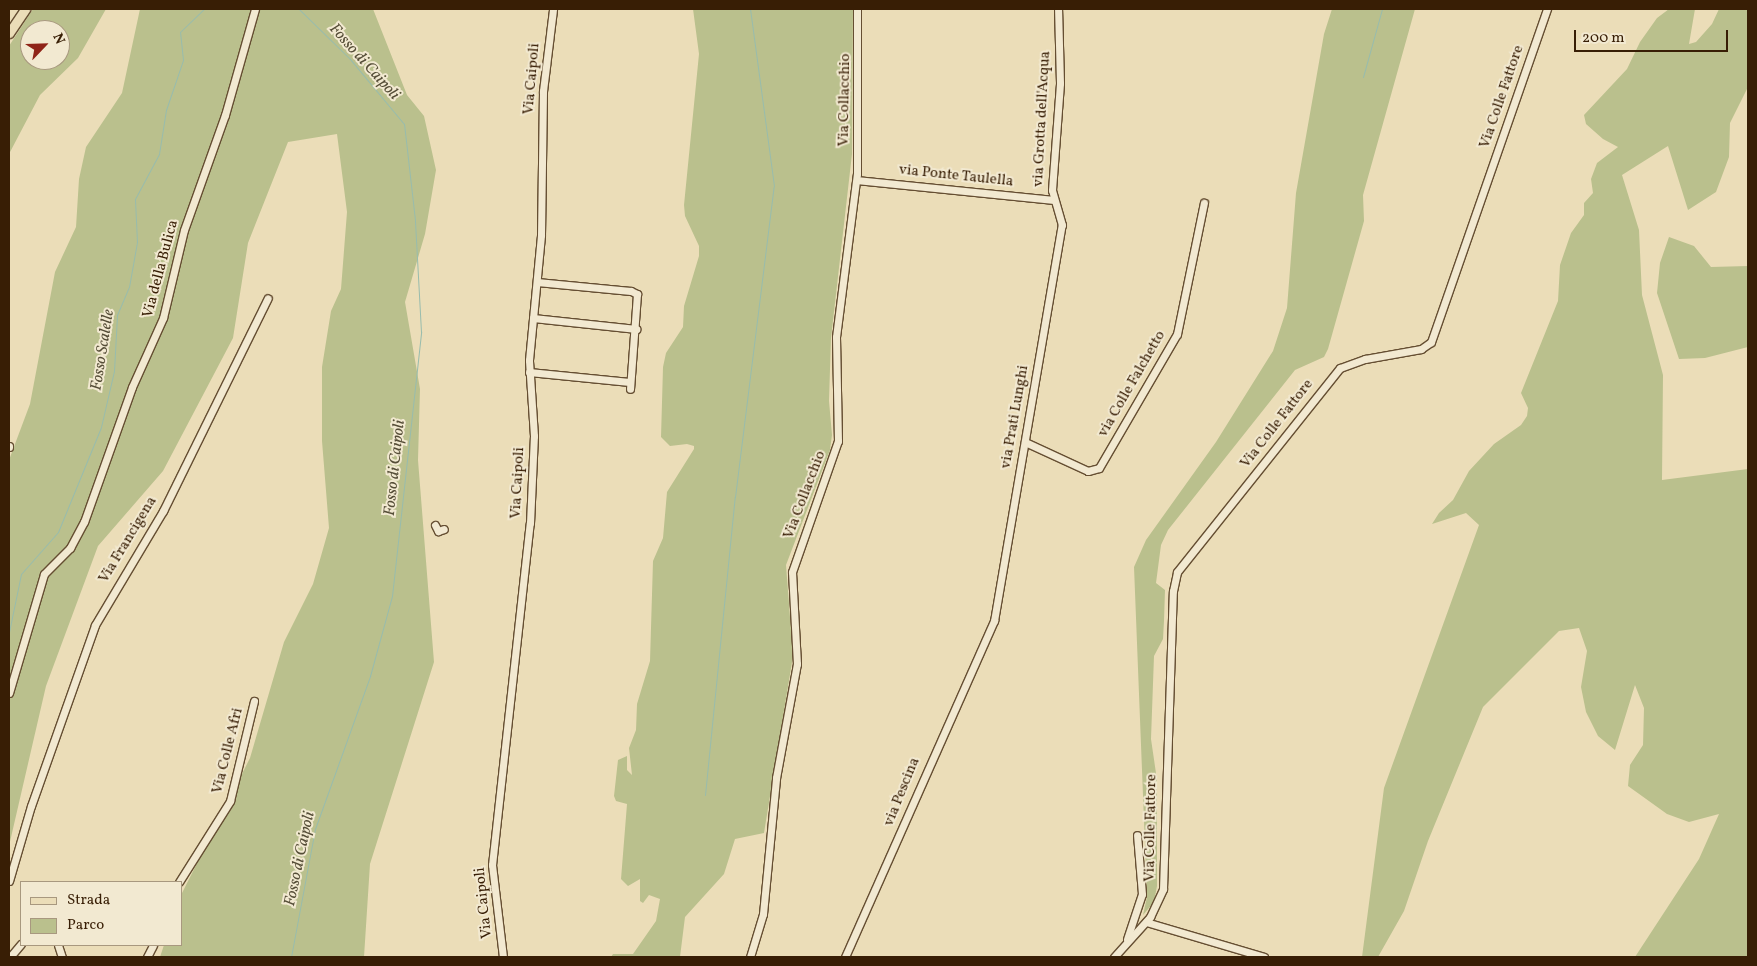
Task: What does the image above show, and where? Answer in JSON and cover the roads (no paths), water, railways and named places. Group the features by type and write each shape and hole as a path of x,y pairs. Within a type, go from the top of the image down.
{"main road":[{"path":"9,33 25,9"}],"street":[{"name":"Via della Bulica","path":"9,693 45,572 70,548 84,522 135,381 161,323 184,230 227,109 254,9"},
{"name":"Via Caipoli","path":"503,957 492,865 530,523 534,430 529,372 542,228 543,91 553,9"},
{"name":"Via Collacchio","path":"750,957 764,911 776,778 798,660 792,572 838,441 836,337 857,180 857,9"},
{"name":"via Grotta dell'Acqua","path":"1053,200 1052,178 1060,79 1058,9"},
{"name":"Via Colle Fattore","path":"1126,941 1146,922 1160,898 1164,884 1173,590 1177,572 1340,368 1365,359 1421,349 1431,342 1547,9"},
{"name":"via Ponte Taulella","path":"857,180 1053,200"},
{"name":"via Prati Lunghi","path":"988,639 994,618 1061,233 1061,219 1053,200"},
{"name":"via Colle Falchetto","path":"1025,442 1088,471 1100,466 1177,334 1204,203"},
{"path":"529,372 630,386 636,329 637,294 631,291 537,282"},
{"name":"Via Francigena","path":"9,881 31,806 97,620 163,511 268,298"},
{"path":"533,318 636,329"},
{"path":"435,525 438,531 444,529"},
{"name":"via Pescina","path":"845,957 885,872 951,712 988,639"},
{"name":"Via Colle Afri","path":"180,881 230,802 254,701"},
{"path":"1114,957 1126,941 1142,894 1137,835"},
{"path":"1146,922 1264,957"},
{"path":"10,957 20,945"}],"waterway":[{"name":"Fosso Scalelle","path":"9,632 21,574 58,532 101,427 114,371 117,315 129,287 137,242 135,199 159,154 166,110 183,60 180,32 204,9"},
{"name":"Fosso di Caipoli","path":"291,957 315,829 370,676 392,596 421,332 415,220 404,124 350,59 299,9"},
{"path":"705,795 735,497 774,186 750,9"},
{"path":"1363,77 1382,9"}]}
